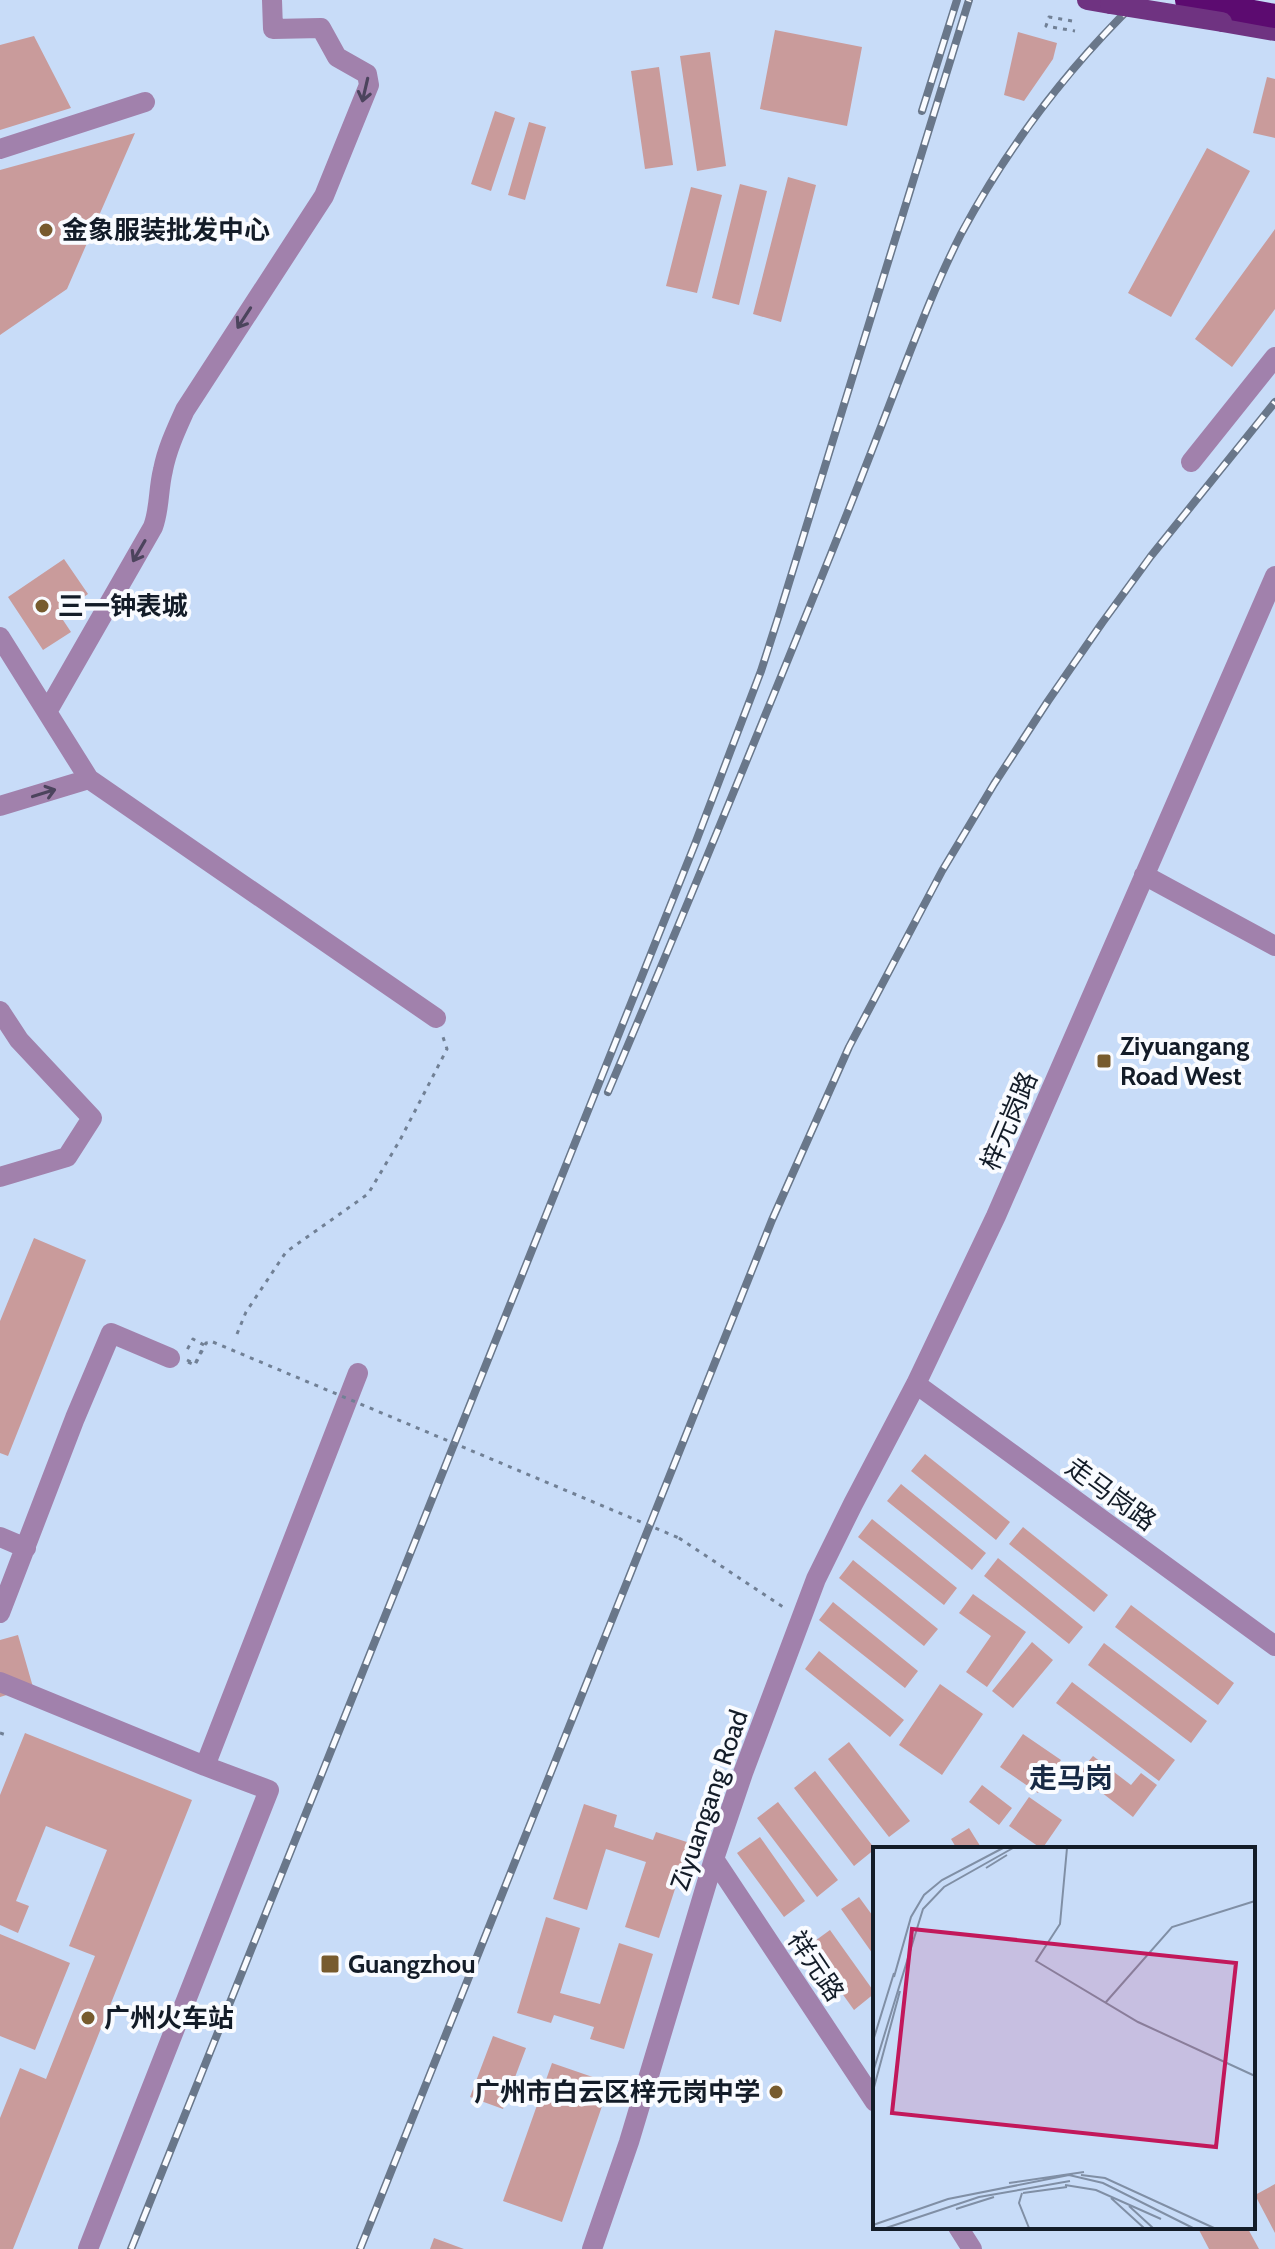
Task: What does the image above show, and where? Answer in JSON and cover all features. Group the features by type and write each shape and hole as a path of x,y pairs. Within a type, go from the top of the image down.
{"highway":[{"path":"1187,0 1275,16"}],"main road":[{"path":"1087,0 1275,31"}],"street":[{"path":"47,712 153,527 169,446 185,410 324,196 369,85 367,74 337,57 321,28 273,29 272,0"},
{"path":"0,149 145,102"},
{"path":"1191,462 1275,357"},
{"name":"梓元岗路","path":"916,1384 996,1216 1275,576"},
{"path":"0,637 89,779 436,1018"},
{"path":"0,806 89,779"},
{"path":"1144,875 1275,946"},
{"path":"0,1011 19,1040 92,1118 67,1157 0,1177"},
{"path":"0,1613 111,1333 177,1358"},
{"path":"205,1766 358,1373"},
{"name":"Ziyuangang Road","path":"592,2249 629,2142 714,1859 801,1618 836,1538 916,1384"},
{"name":"走马岗路","path":"916,1384 1275,1646"},
{"path":"0,1537 26,1548"},
{"path":"0,1682 269,1790 88,2249"},
{"name":"祥元路","path":"714,1859 873,2099"},
{"path":"959,2229 972,2249"}],"path":[{"path":"1072,21 1049,17 1046,26 1075,31"},
{"path":"237,1334 246,1312 286,1252 368,1194 447,1049 436,1018"},
{"path":"193,1339 204,1345 195,1364 177,1358 193,1339"},
{"path":"177,1358 195,1365 206,1343 213,1342 679,1538 801,1618"},
{"path":"0,1733 9,1736"}],"building":[{"path":"775,30 862,47 847,126 760,109"},
{"path":"1018,32 1057,43 1053,59 1024,101 1004,95"},
{"path":"34,36 71,108 0,130 0,45"},
{"path":"710,52 726,166 697,171 680,56"},
{"path":"659,67 673,165 645,169 631,71"},
{"path":"1267,77 1275,79 1275,138 1253,133"},
{"path":"495,111 515,118 491,191 471,184"},
{"path":"529,122 546,127 525,200 508,195"},
{"name":"金象服装批发中心","path":"135,133 67,289 0,335 0,170"},
{"path":"1207,148 1250,171 1171,317 1128,293"},
{"path":"788,177 816,185 781,322 753,314"},
{"path":"740,184 767,191 739,305 712,298"},
{"path":"691,187 722,195 697,293 666,286"},
{"path":"1275,229 1275,309 1232,367 1195,339"},
{"name":"三一钟表城","path":"64,559 88,594 59,614 71,632 43,650 8,597"},
{"path":"34,1238 86,1260 8,1456 0,1453 0,1321"},
{"path":"925,1454 1010,1522 996,1540 911,1471"},
{"path":"901,1484 986,1553 972,1570 887,1501"},
{"path":"872,1519 957,1588 944,1605 858,1537"},
{"path":"1023,1527 1108,1595 1094,1612 1009,1544"},
{"path":"998,1558 1083,1627 1069,1644 984,1576"},
{"path":"853,1560 938,1629 924,1646 839,1578"},
{"path":"973,1594 1026,1632 987,1687 966,1672 991,1636 959,1613"},
{"path":"833,1602 918,1671 905,1688 819,1620"},
{"path":"1131,1605 1234,1683 1218,1705 1115,1627"},
{"path":"18,1635 33,1687 0,1697 0,1640"},
{"path":"1032,1642 1053,1660 1013,1708 992,1691"},
{"path":"1104,1643 1207,1721 1191,1743 1088,1665"},
{"path":"819,1651 904,1720 890,1737 805,1669"},
{"path":"1072,1682 1175,1760 1159,1781 1056,1703"},
{"path":"940,1684 983,1714 942,1775 899,1745"},
{"name":"广州火车站","path":"25,1733 192,1800 13,2249 0,2249 0,2118 20,2068 46,2079 95,1956 69,1946 107,1850 46,1826 16,1901 29,1906 18,1933 0,1925 0,1795"},
{"path":"1023,1734 1061,1760 1038,1793 1000,1767"},
{"path":"849,1742 910,1821 889,1837 828,1759"},
{"path":"1093,1756 1131,1785 1141,1773 1157,1785 1133,1817 1078,1774"},
{"path":"815,1771 873,1847 873,1851 854,1866 794,1788"},
{"path":"982,1785 1012,1808 999,1825 969,1802"},
{"path":"1029,1797 1062,1820 1043,1847 1009,1826"},
{"path":"778,1802 838,1880 817,1897 757,1818"},
{"path":"584,1804 617,1815 614,1827 653,1840 656,1832 690,1843 659,1938 625,1927 646,1862 606,1849 587,1910 553,1899"},
{"path":"969,1828 981,1847 956,1847 951,1839"},
{"path":"760,1837 805,1901 784,1917 737,1853"},
{"path":"859,1897 873,1916 873,1954 841,1909"},
{"path":"546,1917 580,1928 560,1993 600,2004 619,1943 653,1954 624,2049 590,2039 594,2027 554,2015 551,2023 517,2013"},
{"path":"830,1930 873,1990 873,1995 854,2010 808,1946"},
{"name":"广州火车站","path":"0,1934 70,1963 35,2050 0,2036"},
{"path":"493,2036 526,2048 503,2109 470,2097"},
{"path":"552,2063 610,2083 562,2222 503,2201"},
{"path":"1275,2184 1275,2233 1255,2195"},
{"path":"1248,2229 1259,2249 1209,2249 1199,2230"},
{"path":"434,2238 464,2249 430,2249"}],"railway":[{"path":"922,111 957,0"},
{"path":"131,2249 695,844 761,671 969,0"},
{"path":"608,1092 763,722 926,312 961,234 998,171 1040,110 1087,53 1138,0"},
{"path":"360,2249 772,1220 849,1047 942,871 1048,701 1151,556 1275,402"}],"place":[{"name":"金象服装批发中心","path":"46,230"},
{"name":"三一钟表城","path":"42,606"},
{"name":"Ziyuangang Road West","path":"1104,1061"},
{"name":"Guangzhou","path":"330,1964"},
{"name":"广州火车站","path":"88,2018"},
{"name":"广州市白云区梓元岗中学","path":"776,2092"}],"district":[{"name":"走马岗","path":"1071,1778"}]}
